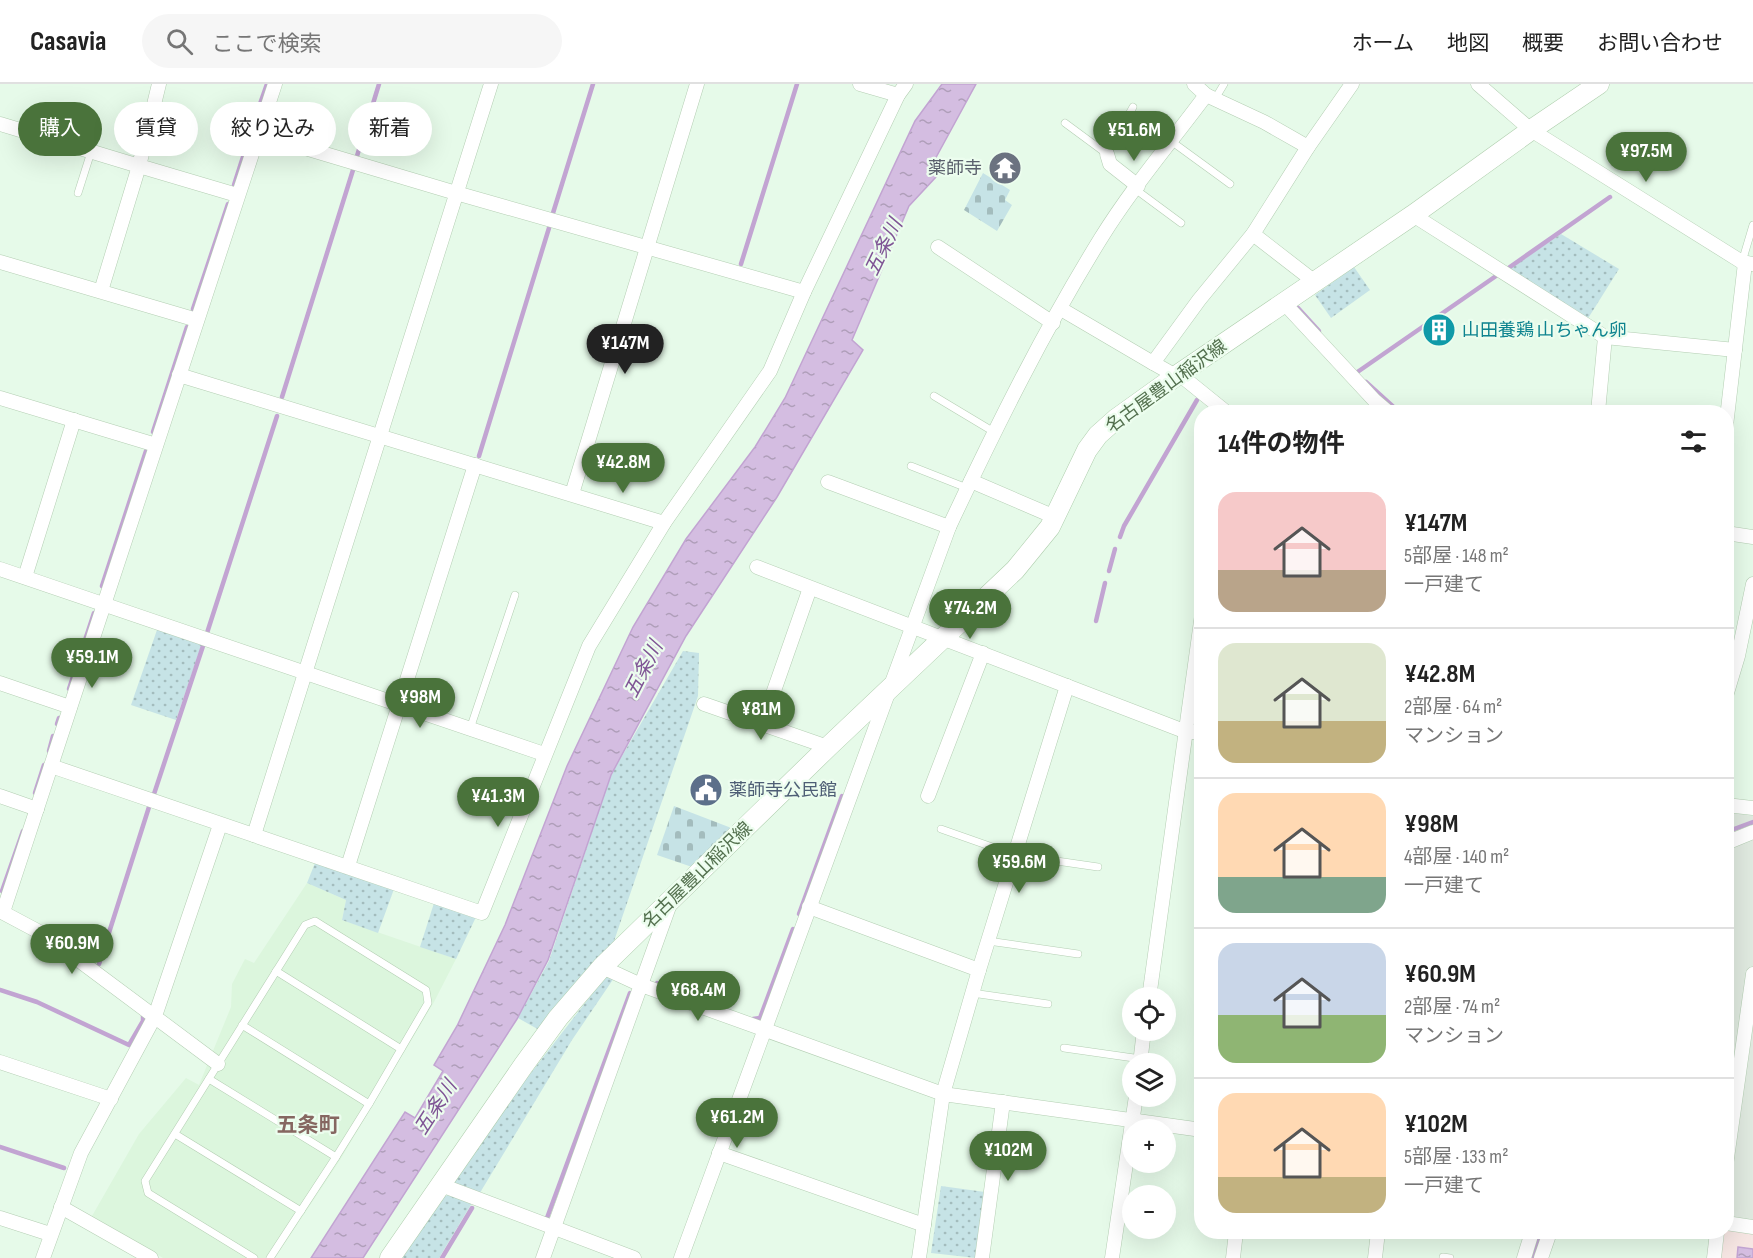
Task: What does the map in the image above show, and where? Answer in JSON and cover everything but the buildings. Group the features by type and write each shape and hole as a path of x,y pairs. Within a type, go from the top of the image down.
{"main road":[{"name":"名古屋豊山稲沢線","path":"390,1258 558,1018 602,967 828,747 1015,570 1037,546 1055,517 1086,450 1098,435 1178,375 1413,215 1599,84"}],"street":[{"path":"101,291 139,166 159,84"},
{"path":"269,102 275,84"},
{"path":"254,835 491,84"},
{"path":"572,494 697,84"},
{"path":"51,766 482,913 588,646 664,523 770,372 804,292 902,89 860,84"},
{"path":"1194,84 1211,97 1264,122 1308,147"},
{"path":"1153,363 1198,300 1253,234 1308,147 1352,84"},
{"path":"1478,84 1531,130 1747,263 1728,405"},
{"path":"681,1258 949,527 994,432 1101,239 1171,141 1211,97"},
{"path":"0,124 18,130"},
{"path":"1107,154 1110,164 1136,187"},
{"path":"102,155 237,195"},
{"path":"218,1064 45,935 1,911 37,809 250,156"},
{"path":"332,156 804,292"},
{"path":"1413,215 1605,337 1735,350"},
{"path":"1253,234 1315,282"},
{"path":"938,247 1053,323"},
{"path":"0,262 197,320"},
{"path":"1284,303 1372,405"},
{"path":"1061,309 1153,363 1178,375 1217,405"},
{"path":"1599,405 1605,337"},
{"path":"179,375 664,523"},
{"path":"0,398 156,445"},
{"path":"25,577 74,420"},
{"path":"348,866 475,465"},
{"path":"828,482 949,527"},
{"path":"969,484 1055,517"},
{"path":"1734,533 1753,537"},
{"path":"757,567 1184,731 1194,732"},
{"path":"0,569 544,754"},
{"path":"1734,649 1753,584"},
{"path":"762,724 810,588"},
{"path":"928,796 983,653"},
{"path":"1150,987 1194,666"},
{"path":"0,683 70,707"},
{"path":"919,1258 943,1094 1067,686"},
{"path":"704,704 828,747"},
{"path":"0,796 37,809"},
{"path":"1734,806 1753,808"},
{"path":"43,1258 81,1153 155,1016 220,825"},
{"path":"1734,840 1753,832"},
{"path":"543,1258 672,899"},
{"path":"809,907 979,970"},
{"path":"602,967 641,985 943,1094 1122,1120"},
{"path":"1734,1108 1753,974"},
{"path":"0,1062 111,1099"},
{"path":"982,1258 1003,1102"},
{"path":"1176,1127 1194,1129"},
{"path":"719,1153 924,1225"},
{"path":"1112,1258 1124,1173"},
{"path":"441,1185 634,1258"},
{"path":"61,1207 151,1258"},
{"path":"0,1218 50,1234"},
{"path":"1734,1224 1753,1227"},
{"path":"1233,1258 1235,1239"},
{"path":"1375,1258 1377,1239"},
{"path":"1524,1258 1530,1239"},
{"path":"1545,1257 1549,1239"},
{"path":"1713,1258 1716,1239"}],"lane":[{"path":"1211,97 1224,84"},
{"path":"1065,123 1107,154 1133,107"},
{"path":"1171,141 1230,184"},
{"path":"78,193 90,156"},
{"path":"1136,187 1181,224"},
{"path":"1747,263 1753,225"},
{"path":"934,396 994,432"},
{"path":"911,466 969,484"},
{"path":"470,729 515,595"},
{"path":"941,829 1015,855 1098,867"},
{"path":"254,1258 148,1193 145,1181 305,925 315,921 426,990 428,1003 369,1104 270,1258"},
{"path":"988,941 1078,954"},
{"path":"276,971 400,1049"},
{"path":"972,993 1048,1004"},
{"path":"242,1025 369,1104"},
{"path":"1064,1048 1122,1058"},
{"path":"209,1079 336,1157"},
{"path":"175,1134 301,1210"}],"shaded area":[{"path":"1734,813 1753,816 1753,1220 1734,1218"},
{"path":"307,883 346,900 342,920 456,959 434,1002 340,1160 275,1258 163,1258 92,1216 139,1134 186,1078 199,1085 231,1007 232,984 245,959 254,963"},
{"path":"1734,1230 1753,1232 1753,1258 1720,1258 1722,1239 1734,1239"}],"green space":[{"path":"983,173 1010,190 1005,200 1012,205 997,231 964,210"},
{"path":"1561,234 1619,269 1587,320 1508,270"},
{"path":"1354,267 1370,290 1331,318 1315,295"},
{"path":"158,627 202,643 176,720 131,705"},
{"path":"683,651 699,653 698,696 613,944 541,1031 518,1018 549,961 611,775"},
{"path":"674,806 734,829 695,868 657,855"},
{"path":"315,863 394,889 378,933 342,920 346,900 307,883"},
{"path":"434,903 476,917 456,959 420,947"},
{"path":"606,976 614,978 572,1040 478,1196 454,1187 453,1180 510,1100"},
{"path":"941,1186 985,1192 976,1258 931,1253"},
{"path":"448,1195 472,1203 439,1258 401,1258 443,1197"}],"water":[{"name":"五条川","path":"942,84 976,84 933,163 936,177 909,206 852,340 863,350 777,497 686,636 611,775 548,960 517,1019 363,1258 311,1258 405,1112 415,1118 443,1071 434,1065 457,1026 505,925 567,766 633,627 686,539 755,447 785,398 915,121"},
{"path":"1738,1247 1753,1249 1753,1258 1737,1258"}],"waterway":[{"path":"261,102 267,84"},
{"path":"374,102 379,84"},
{"path":"553,213 593,84"},
{"path":"741,264 797,84"},
{"path":"234,185 243,157"},
{"path":"282,397 353,170"},
{"path":"1507,269 1610,197"},
{"path":"193,309 228,204"},
{"path":"479,456 549,228"},
{"path":"1356,373 1496,276"},
{"path":"1298,308 1319,331"},
{"path":"153,432 187,327"},
{"path":"1366,382 1391,405"},
{"path":"1194,405 1197,400"},
{"path":"1120,537 1124,526 1194,405"},
{"path":"207,633 277,416"},
{"path":"102,586 146,451"},
{"path":"1109,571 1115,549"},
{"path":"1096,621 1105,583"},
{"path":"69,689 94,613"},
{"path":"154,794 203,646"},
{"path":"57,724 59,718"},
{"path":"49,751 53,736"},
{"path":"35,793 44,765"},
{"path":"799,914 842,796"},
{"path":"99,964 149,807"},
{"path":"1734,829 1753,822"},
{"path":"2,891 23,831"},
{"path":"753,1019 760,1018 793,929"},
{"path":"657,983 683,993"},
{"path":"0,990 37,1002 129,1045 143,1021 143,1016"},
{"path":"541,1219 547,1218 630,993"},
{"path":"0,1147 64,1168"},
{"path":"442,1258 472,1208"},
{"path":"1532,1258 1539,1239"}],"place":[{"name":"薬師寺","path":"1005,168"},
{"name":"山田養鶏 山ちゃん卵","path":"1439,330"},
{"name":"薬師寺公民館","path":"706,790"}],"district":[{"name":"五条町","path":"308,1125"}]}
